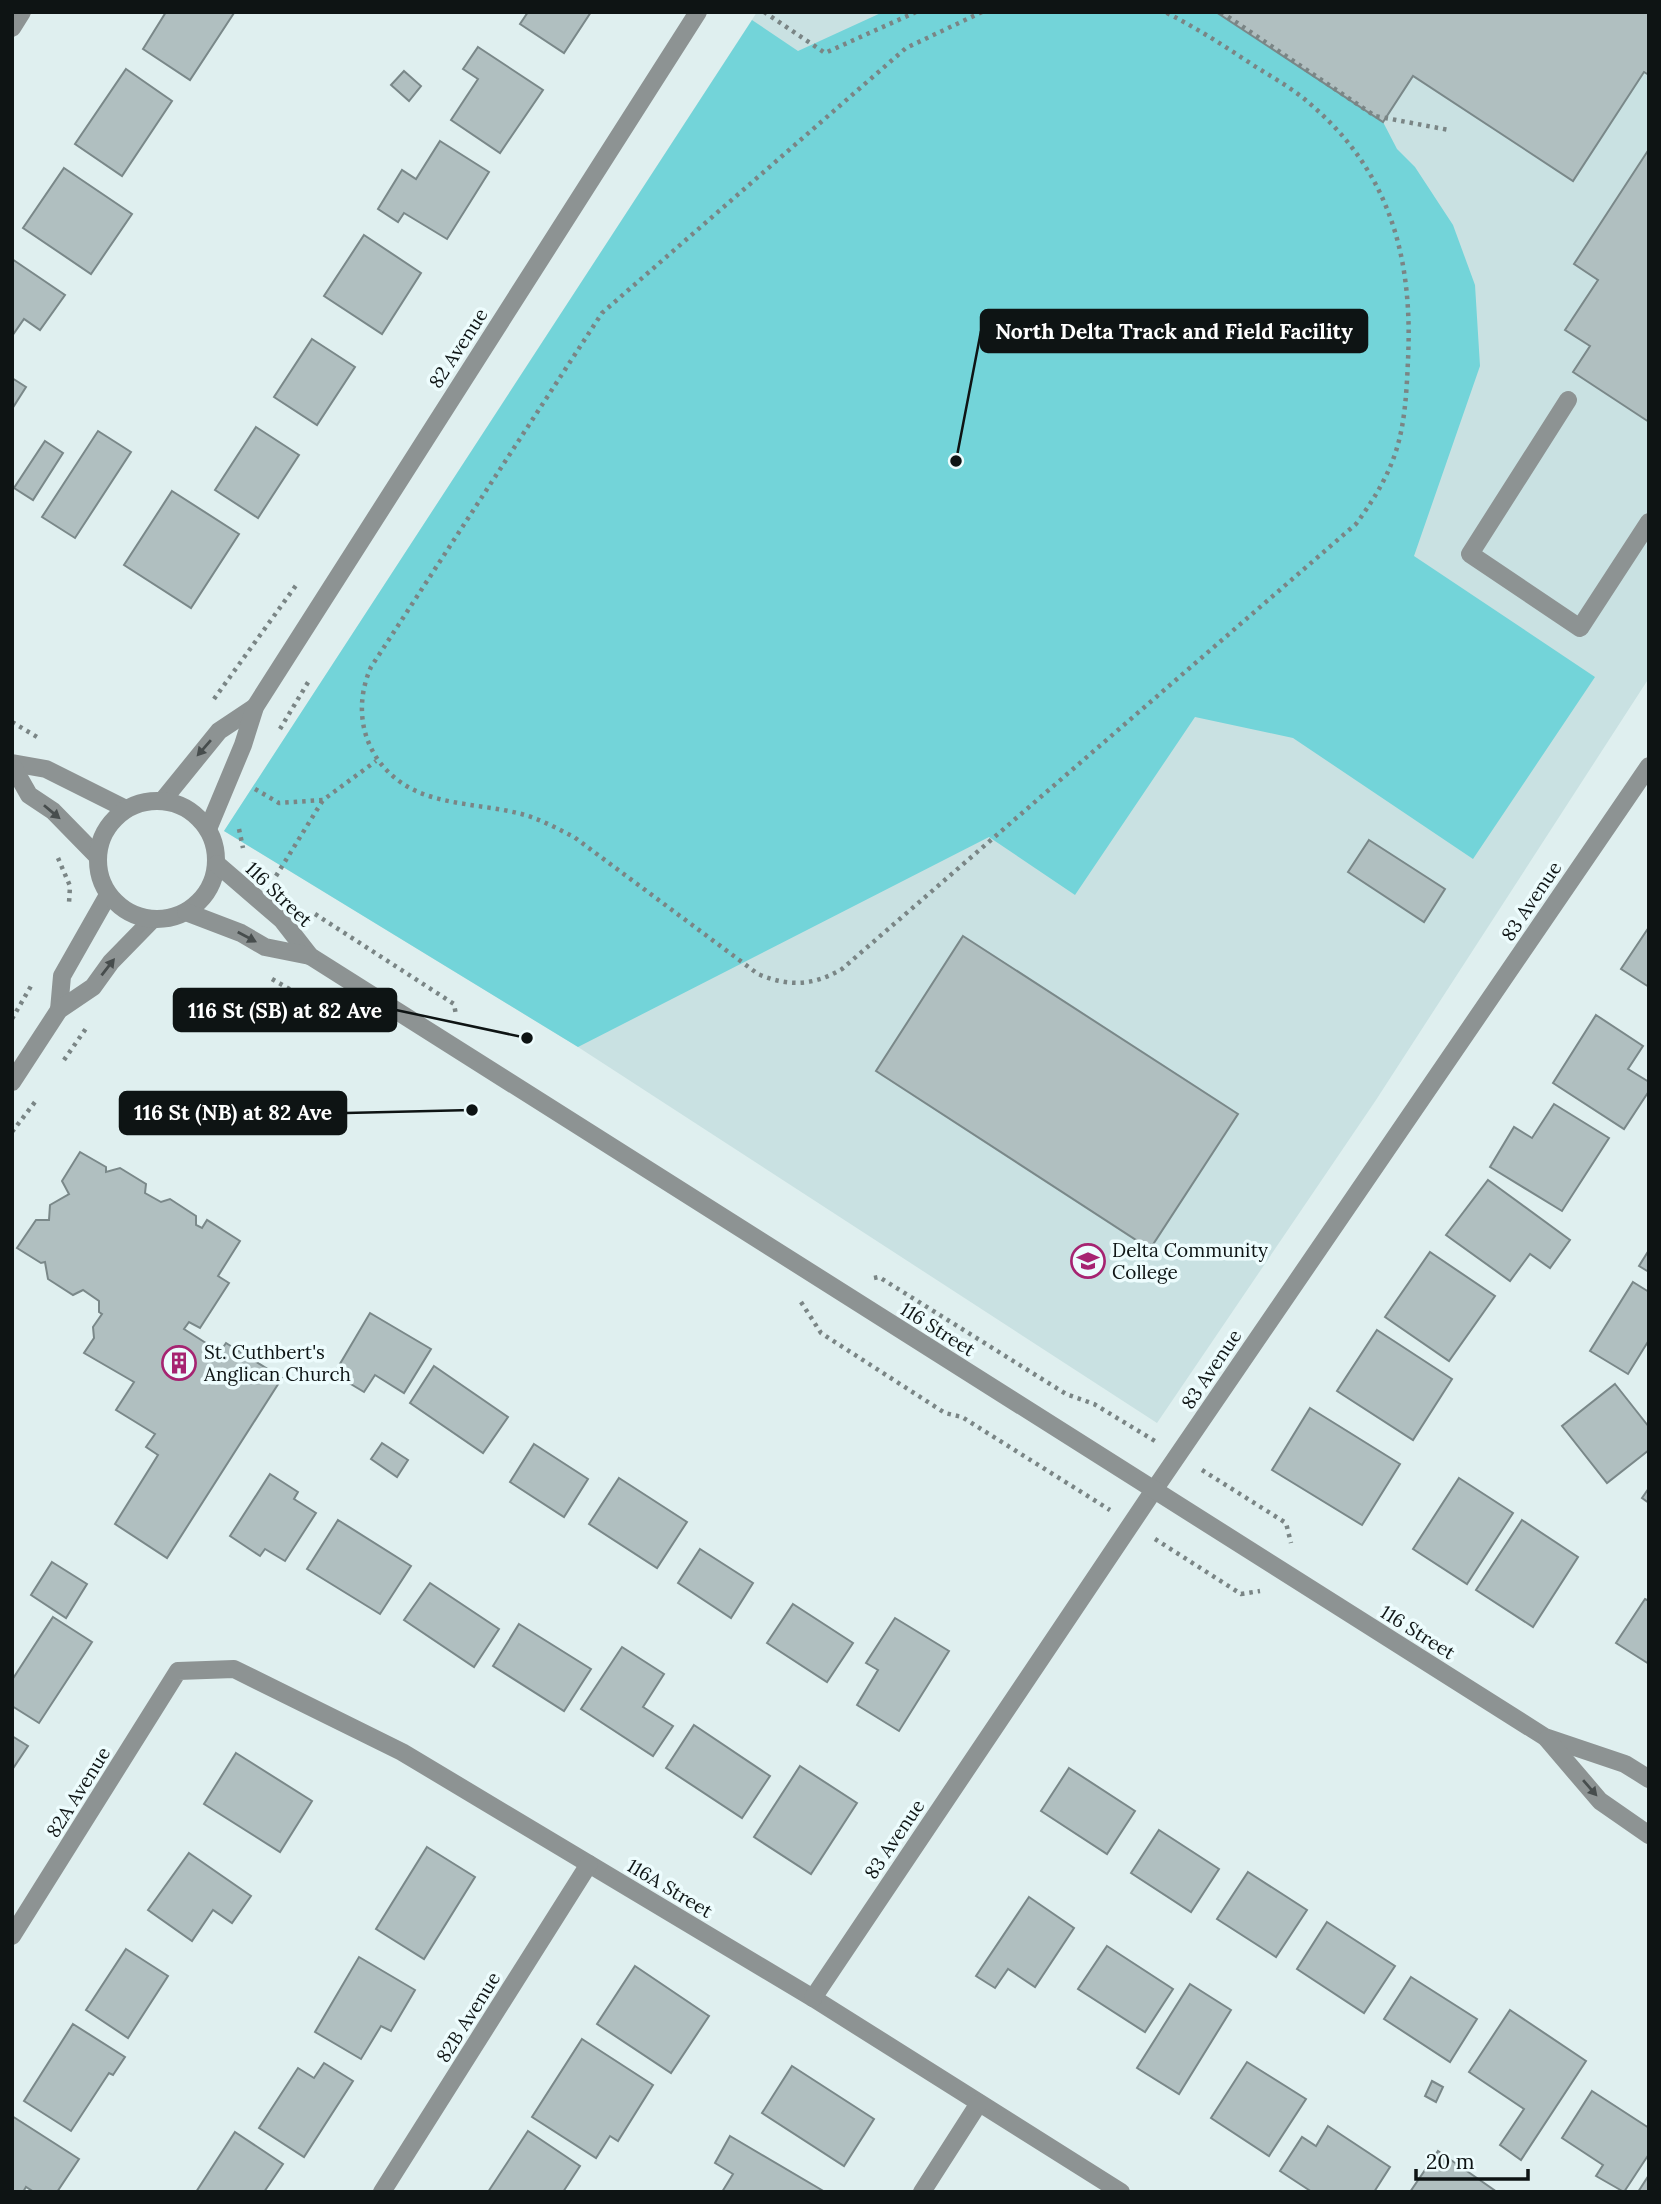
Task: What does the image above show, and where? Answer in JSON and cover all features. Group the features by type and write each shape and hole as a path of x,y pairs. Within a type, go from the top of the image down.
{"street":[{"path":"12,28 22,12"},
{"name":"82 Avenue","path":"208,829 243,745 255,707 698,12"},
{"path":"1568,400 1470,554 1580,628 1649,522"},
{"name":"82 Avenue","path":"163,800 219,731 255,707"},
{"path":"12,764 46,769 126,808"},
{"path":"12,764 29,795 53,811 97,856"},
{"name":"83 Avenue","path":"813,1998 1154,1490 1649,766"},
{"path":"163,800 181,804 197,815 208,829 215,846 217,864 212,883 202,900 186,912 170,918 153,919 136,916 121,908 108,895 100,876 97,856 111,821 126,808 163,800"},
{"name":"116 Street","path":"217,864 282,920 310,956 1545,1737 1625,1764 1649,1779"},
{"path":"59,1010 62,976 108,895"},
{"name":"116 Street","path":"186,912 241,933 265,947 310,956"},
{"path":"12,1082 59,1010 93,987 111,962 153,919"},
{"name":"116A Street","path":"178,1671 234,1669 402,1752 813,1998 1122,2192"},
{"name":"82A Avenue","path":"12,1936 178,1671"},
{"name":"116 Street","path":"1545,1737 1601,1801 1649,1835"},
{"name":"82B Avenue","path":"382,2192 589,1864"},
{"path":"922,2192 979,2103"}],"path":[{"path":"764,12 825,53 916,12"},
{"path":"982,12 906,48 602,313 371,667 363,685 362,723 366,741 376,761 396,778 429,796 525,815 551,824 574,837 758,974 788,984 806,983 842,969 1356,524 1386,480 1402,435 1410,312 1397,234 1364,160 1336,127 1296,93 1195,27 1165,12"},
{"path":"1221,12 1375,116 1449,130"},
{"path":"207,707 304,575"},
{"path":"276,736 311,677"},
{"path":"12,722 47,743"},
{"path":"276,876 323,800 376,761"},
{"path":"255,789 279,803 323,800"},
{"path":"238,825 245,855"},
{"path":"53,849 70,886 69,915"},
{"path":"311,911 454,1004 466,1053"},
{"path":"262,973 329,1012 375,997"},
{"path":"12,1019 37,976"},
{"path":"62,1062 94,1017"},
{"path":"12,1132 39,1096"},
{"path":"825,1283 879,1278 1066,1394 1094,1404 1136,1430"},
{"path":"796,1294 821,1333 945,1413 962,1417 1092,1499"},
{"path":"1165,1545 1241,1594 1301,1583 1286,1523 1211,1475"}],"shaded area":[{"path":"757,12 1649,12 1649,678 1376,1100 1157,1423 578,1047 224,831"},
{"path":"883,12 1216,12 1383,122 1397,149 1415,167 1453,225 1475,285 1480,366 1414,556 1595,677 1473,859 1293,738 1195,717 1075,895 989,837 578,1047 224,831 752,20 798,51"}],"building":[{"path":"166,12 234,13 190,80 143,49"},
{"path":"528,12 591,12 564,53 520,24"},
{"path":"1216,12 1649,12 1649,75 1644,72 1573,181 1413,76 1383,122"},
{"path":"478,47 543,90 500,153 451,120 478,79 463,69"},
{"path":"126,69 172,101 122,176 75,144"},
{"path":"404,71 421,86 409,101 391,85"},
{"path":"440,141 489,172 447,239 404,213 398,222 378,209 402,170 416,179"},
{"path":"1649,149 1649,422 1573,372 1590,346 1565,330 1598,280 1574,264"},
{"path":"64,168 132,214 91,274 23,228"},
{"path":"364,235 421,273 382,334 324,296"},
{"path":"12,259 65,295 40,330 24,319 12,336"},
{"path":"312,339 355,367 317,425 274,397"},
{"path":"12,378 26,387 12,409"},
{"path":"256,427 299,455 258,518 215,490"},
{"path":"98,431 131,452 75,538 42,517"},
{"path":"45,441 63,453 33,500 14,488"},
{"path":"172,491 239,534 191,608 124,565"},
{"path":"1369,840 1445,889 1424,922 1348,872"},
{"path":"1649,927 1649,987 1621,969"},
{"path":"963,936 1238,1114 1150,1249 876,1071"},
{"path":"1596,1015 1643,1046 1628,1069 1649,1082 1649,1091 1624,1129 1553,1083"},
{"path":"1554,1104 1609,1138 1562,1211 1490,1167 1514,1127 1532,1138"},
{"name":"St. Cuthbert's Anglican Church","path":"80,1152 106,1167 106,1172 120,1168 146,1184 145,1193 161,1202 170,1199 196,1216 196,1225 202,1228 207,1220 240,1241 218,1276 229,1283 200,1328 189,1322 184,1329 220,1352 226,1343 282,1378 167,1558 115,1524 158,1455 146,1447 155,1434 116,1410 134,1382 84,1353 94,1338 93,1327 102,1314 99,1312 99,1301 83,1290 73,1295 48,1279 45,1262 41,1263 17,1248 36,1220 49,1220 50,1205 69,1194 62,1181"},
{"path":"1488,1180 1570,1240 1550,1268 1530,1254 1510,1281 1446,1235"},
{"path":"1649,1250 1649,1272 1639,1266"},
{"path":"1430,1252 1495,1296 1449,1361 1385,1317"},
{"path":"1633,1282 1649,1292 1649,1340 1628,1374 1590,1351"},
{"path":"370,1313 431,1349 404,1393 375,1375 364,1392 334,1374"},
{"path":"1377,1330 1452,1379 1413,1440 1337,1391"},
{"path":"434,1366 508,1417 483,1453 410,1403"},
{"path":"1615,1384 1649,1427 1649,1450 1607,1483 1562,1426"},
{"path":"1310,1408 1400,1464 1362,1525 1272,1470"},
{"path":"382,1443 408,1460 397,1477 371,1459"},
{"path":"534,1444 588,1479 564,1517 510,1482"},
{"path":"270,1474 298,1492 294,1499 316,1513 285,1561 265,1549 260,1556 230,1536"},
{"path":"619,1478 687,1522 657,1568 589,1524"},
{"path":"1459,1478 1513,1513 1467,1584 1413,1549"},
{"path":"1649,1488 1649,1503 1642,1498"},
{"path":"338,1520 411,1566 380,1614 307,1569"},
{"path":"1522,1520 1578,1557 1533,1627 1476,1590"},
{"path":"700,1549 753,1583 731,1618 678,1583"},
{"path":"52,1562 87,1584 66,1618 31,1595"},
{"path":"430,1583 499,1629 474,1667 404,1620"},
{"path":"1645,1599 1649,1601 1649,1664 1616,1643"},
{"path":"793,1604 853,1643 827,1682 767,1643"},
{"path":"53,1617 92,1642 39,1723 12,1706 12,1680"},
{"path":"895,1618 949,1651 899,1731 857,1705 878,1670 866,1663"},
{"path":"519,1624 591,1669 564,1711 493,1666"},
{"path":"622,1647 664,1674 643,1707 673,1726 653,1756 581,1709"},
{"path":"694,1725 770,1776 742,1818 666,1768"},
{"path":"12,1736 28,1746 12,1770"},
{"path":"236,1753 312,1801 280,1852 204,1804"},
{"path":"800,1766 857,1803 811,1874 754,1837"},
{"path":"1069,1768 1135,1811 1107,1854 1041,1811"},
{"path":"1159,1830 1219,1869 1191,1912 1131,1873"},
{"path":"427,1847 475,1877 424,1959 376,1929"},
{"path":"189,1853 251,1896 232,1923 213,1910 192,1941 148,1910"},
{"path":"1248,1872 1307,1910 1276,1957 1217,1919"},
{"path":"1029,1897 1074,1928 1035,1987 1008,1969 995,1988 976,1976"},
{"path":"1327,1922 1395,1966 1364,2013 1297,1969"},
{"path":"1107,1946 1173,1989 1145,2032 1078,1989"},
{"path":"126,1949 168,1976 128,2038 86,2010"},
{"path":"359,1957 415,1990 391,2031 381,2026 361,2059 315,2032"},
{"path":"635,1966 709,2016 671,2073 597,2024"},
{"path":"1411,1977 1477,2019 1450,2062 1384,2019"},
{"path":"1190,1984 1231,2010 1179,2094 1137,2068"},
{"path":"1510,2010 1586,2061 1521,2160 1500,2145 1524,2109 1469,2072"},
{"path":"73,2024 125,2057 113,2075 109,2073 71,2131 24,2101"},
{"path":"582,2039 653,2085 618,2141 610,2136 596,2158 532,2117"},
{"path":"1247,2062 1306,2099 1269,2156 1211,2118"},
{"path":"324,2063 353,2081 304,2157 259,2128 298,2068 314,2078"},
{"path":"792,2066 874,2119 844,2166 762,2113"},
{"path":"1432,2081 1443,2087 1436,2102 1425,2096"},
{"path":"1592,2091 1649,2128 1649,2154 1624,2192 1596,2176 1603,2165 1562,2138"},
{"path":"12,2116 79,2159 57,2192 34,2192 26,2187 23,2192 12,2192"},
{"path":"1328,2126 1390,2167 1374,2192 1312,2192 1280,2171 1302,2137 1316,2146"},
{"path":"528,2131 580,2166 563,2192 488,2192"},
{"path":"235,2132 283,2164 264,2192 196,2192"},
{"path":"730,2136 825,2192 722,2192 733,2174 715,2163"},
{"path":"1438,2151 1497,2192 1410,2192"},
{"path":"1649,2175 1649,2192 1638,2192"}],"place":[{"name":"North Delta Track and Field Facility","path":"956,461"},
{"name":"116 St (SB) at 82 Ave","path":"527,1038"},
{"name":"116 St (NB) at 82 Ave","path":"472,1110"},
{"name":"Delta Community College","path":"1088,1261"},
{"name":"St. Cuthbert's Anglican Church","path":"179,1363"}]}
